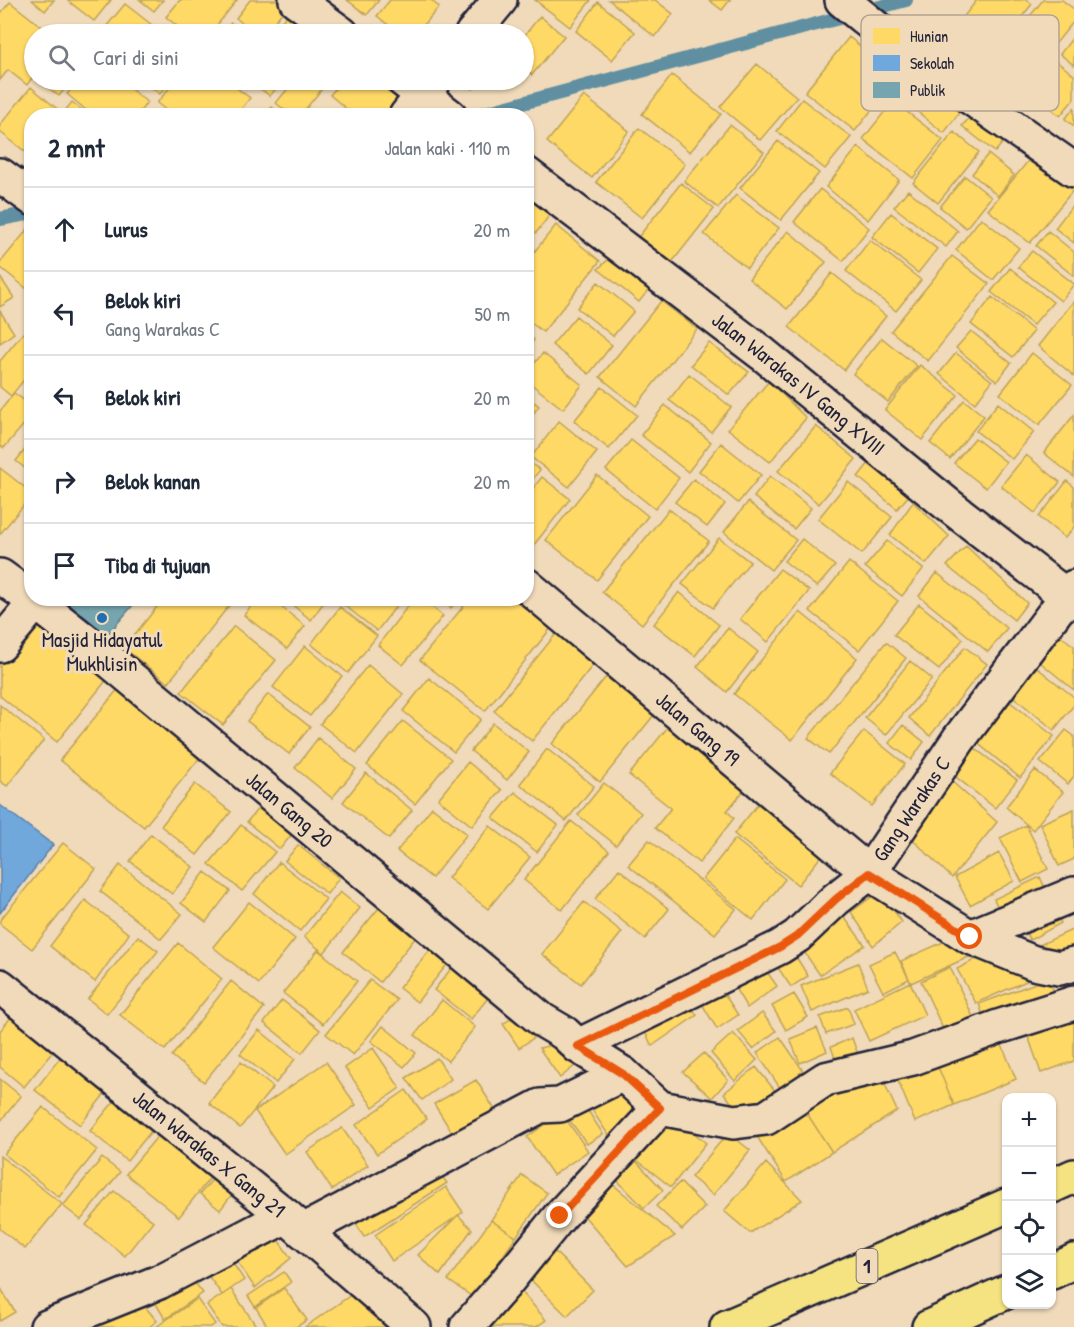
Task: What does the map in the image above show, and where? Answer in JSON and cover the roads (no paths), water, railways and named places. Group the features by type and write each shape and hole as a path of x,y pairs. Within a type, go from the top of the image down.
{"highway":[{"path":"1056,1184 1074,1176"},
{"name":"1","path":"727,1327 1002,1208"},
{"path":"1056,1270 1074,1261"},
{"path":"929,1327 1002,1294"}],"street":[{"path":"296,0 328,24"},
{"path":"480,24 500,0"},
{"path":"842,0 861,15"},
{"path":"990,111 1074,170"},
{"name":"Jalan Warakas IV Gang XVIII","path":"534,180 763,354 947,504 1072,595"},
{"name":"Jalan Gang 20","path":"0,576 24,591"},
{"name":"Jalan Gang 19","path":"534,592 869,873 970,937 1034,963 1059,968 1074,964"},
{"name":"Gang Warakas C","path":"578,1046 780,947 797,936 836,899 869,873 959,739 1072,595"},
{"path":"0,645 33,606"},
{"name":"Jalan Gang 20","path":"45,606 542,1020 623,1074 660,1108"},
{"path":"970,937 1074,894"},
{"name":"Jalan Warakas X Gang 21","path":"0,986 295,1224 414,1327"},
{"path":"467,1327 560,1216 660,1108 734,1122 766,1118 825,1079 913,1058 998,1027 1074,1003"},
{"path":"47,1327 295,1224 540,1106 560,1105 623,1074"}],"waterway":[{"path":"504,108 906,0"},
{"path":"0,219 24,214"}],"place":[{"name":"Masjid Hidayatul Mukhlisin","path":"102,618"}]}
